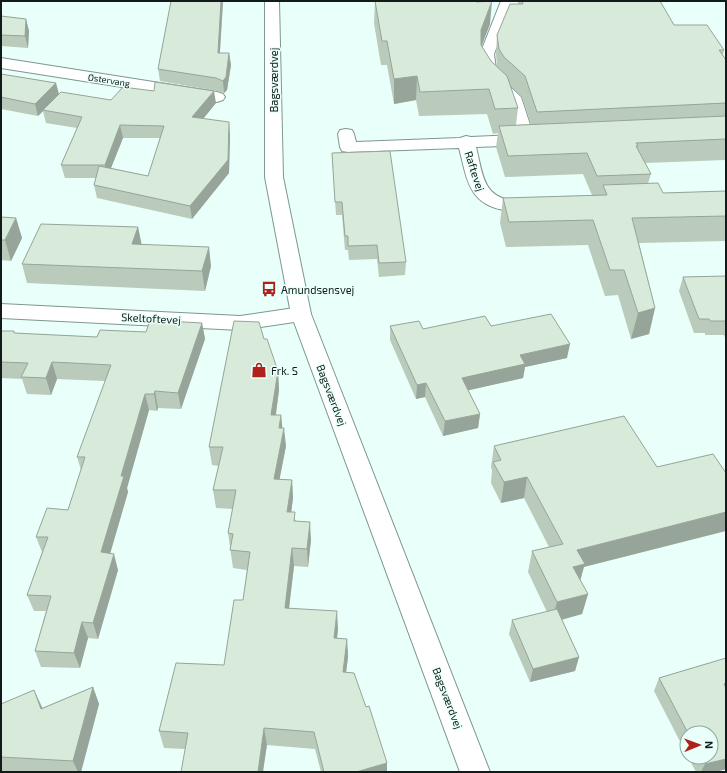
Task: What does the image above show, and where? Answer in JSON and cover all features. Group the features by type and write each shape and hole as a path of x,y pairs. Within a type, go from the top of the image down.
{"street":[{"name":"Bagsværdvej","path":"272,1 274,177 301,314 475,772"},
{"path":"346,134 348,147 535,139 513,97 495,80 488,69 487,54 508,3"},
{"name":"Østervang","path":"1,63 217,97"},
{"name":"Raftevej","path":"466,141 481,194 488,200 498,204 510,206 548,205"},
{"name":"Skeltoftevej","path":"1,312 240,323 301,314"}],"lane":[{"path":"508,3 545,3"}],"building":[{"path":"171,1 221,1 218,53 229,53 226,77 223,81 216,78 158,69"},
{"path":"375,1 492,1 481,30 481,45 491,61 507,76 518,108 495,109 489,89 420,92 417,76 394,79 387,41 382,41"},
{"path":"522,1 660,1 674,25 707,25 724,50 719,50 726,60 726,103 537,112 525,76 504,57 499,49 497,35 510,4 523,4"},
{"path":"1,16 26,19 25,36 1,35"},
{"path":"1,74 56,83 35,104 1,97"},
{"path":"155,82 214,91 192,117 229,122 228,160 190,206 94,185 99,166 148,176 164,126 120,125 105,165 61,165 82,117 43,110 61,92 111,100 123,87 154,91"},
{"path":"726,116 726,139 636,143 638,146 636,146 651,174 597,176 587,153 508,156 499,126"},
{"path":"390,151 406,262 379,263 377,245 348,246 348,236 345,236 342,202 335,202 332,153"},
{"path":"658,183 663,193 726,191 726,216 632,218 655,308 638,313 624,270 610,270 593,220 509,222 503,198 607,195 603,185"},
{"path":"1,217 16,218 5,240 1,240"},
{"path":"41,224 138,227 132,244 209,247 202,271 22,264"},
{"path":"726,276 726,321 699,319 683,277"},
{"path":"551,314 570,344 520,355 525,364 462,378 480,414 445,421 426,383 417,385 390,326 419,321 423,329 485,316 491,326"},
{"path":"150,320 202,323 178,393 155,391 154,394 145,394 121,476 124,476 101,552 114,554 93,623 82,622 74,653 35,651 51,596 27,595 48,537 36,537 47,508 68,510 85,457 77,457 111,365 52,362 46,378 21,377 28,363 1,362 1,331 97,337 100,330 146,332"},
{"path":"234,321 259,322 264,339 267,339 278,371 271,415 281,415 279,428 284,428 274,479 292,480 287,512 295,512 294,521 310,522 307,549 292,548 285,608 337,611 334,638 347,639 343,672 354,673 366,707 369,706 387,763 356,772 324,772 314,732 264,728 258,772 181,772 188,733 159,731 176,663 224,665 234,600 243,600 250,552 230,550 233,534 228,533 236,490 213,490 223,447 209,447"},
{"path":"624,416 657,467 713,454 726,473 726,512 577,550 585,564 573,567 588,594 557,602 532,551 563,544 527,477 504,482 493,462 501,460 494,446"},
{"path":"557,609 579,657 533,669 512,620"},
{"path":"726,658 726,683 724,684 726,688 726,759 719,761 719,725 684,725 659,678"},
{"path":"93,687 73,761 1,757 1,704 34,690 41,709"}],"place":[{"name":"Amundsensvej","path":"269,289"},
{"name":"Frk. S","path":"259,370"}]}
